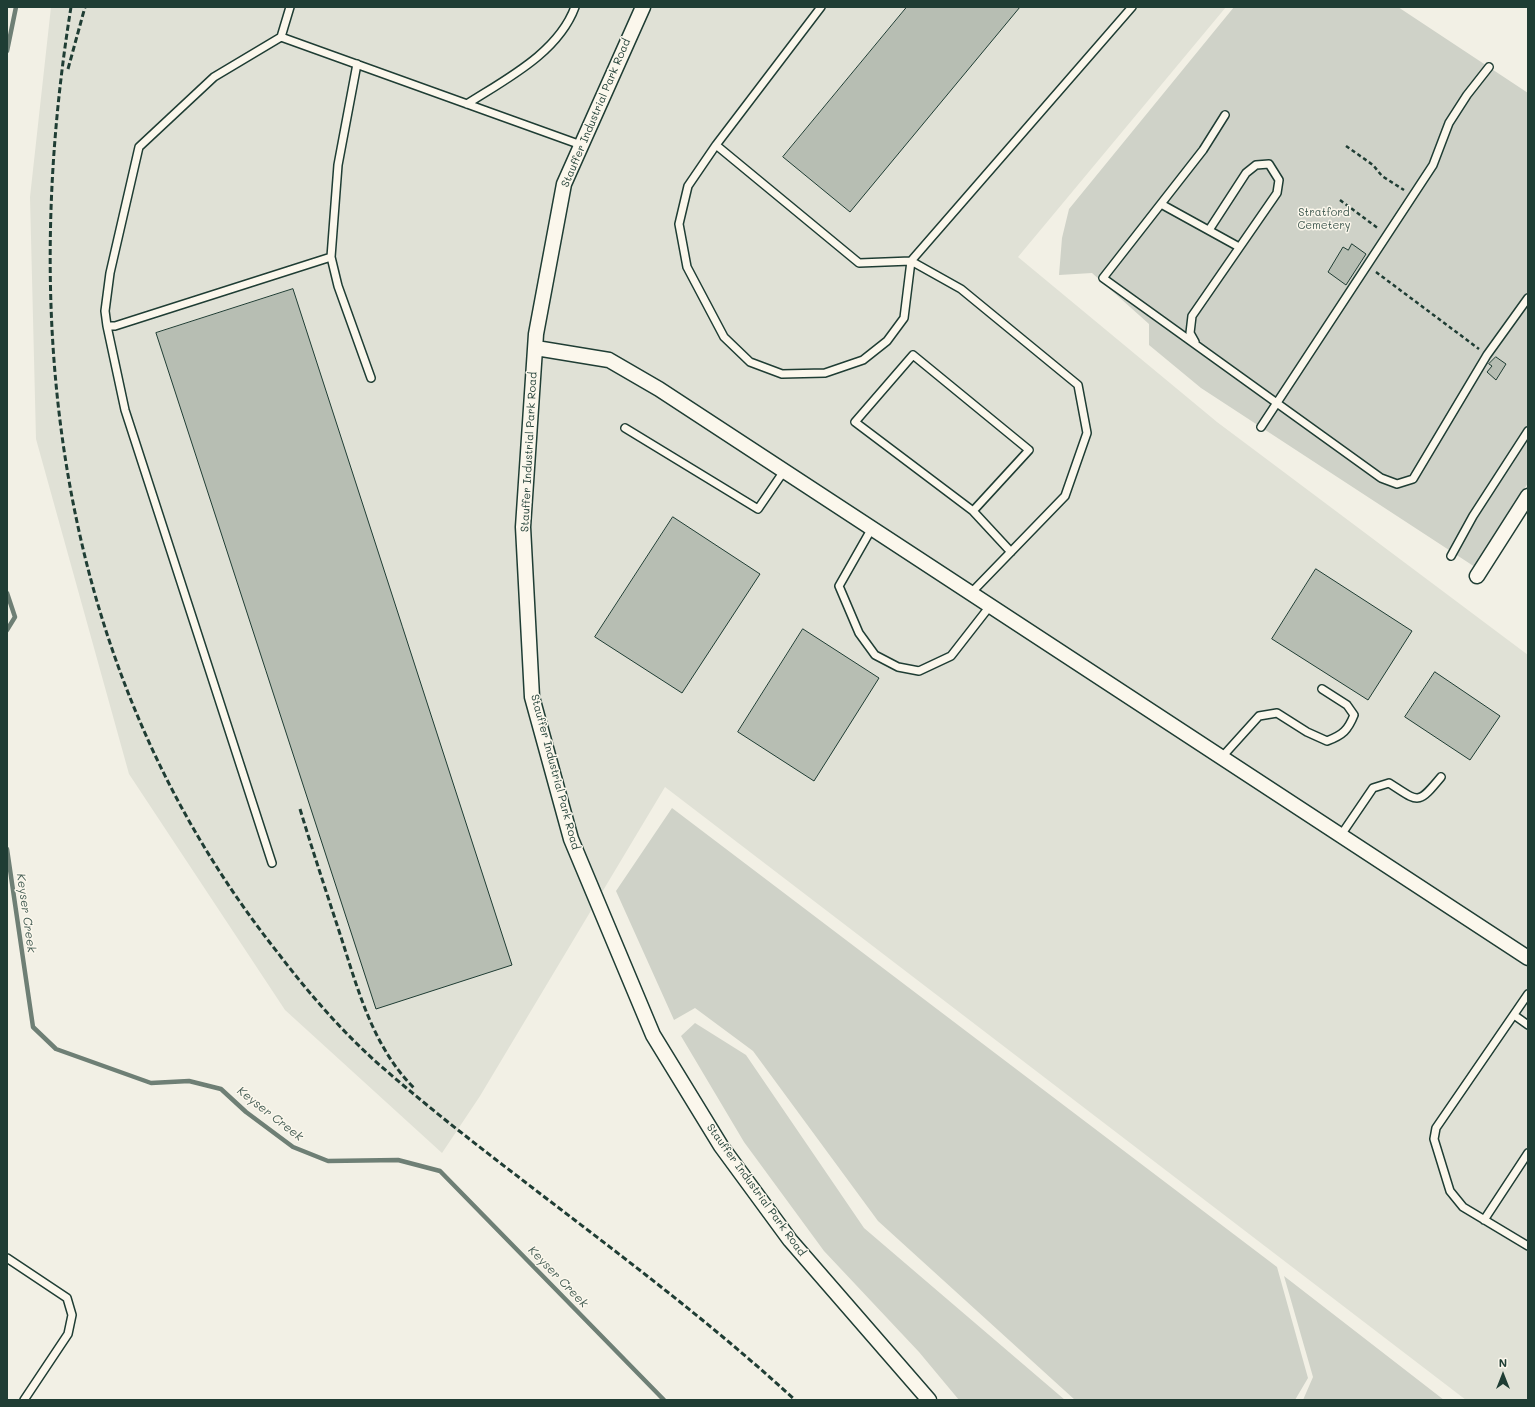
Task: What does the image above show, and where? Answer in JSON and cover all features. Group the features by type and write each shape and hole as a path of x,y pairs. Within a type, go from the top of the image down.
{"street":[{"name":"Stauffer Industrial Park Road","path":"643,7 564,184 536,334 523,527 532,697 571,839 653,1035 721,1146 790,1240 929,1400"},
{"path":"536,348 608,360 659,389 1528,958"},
{"path":"1477,576 1528,496"}],"lane":[{"path":"272,863 125,410 105,311 110,273 139,147 214,77 281,36 290,7"},
{"path":"467,104 519,71 546,49 560,33 575,7"},
{"path":"821,7 716,145 688,186 679,224 687,267 724,337 750,362 782,374 824,373 863,360 887,341 904,318 911,261 1132,7"},
{"path":"281,36 581,145"},
{"path":"356,64 338,165 331,257 338,286 371,378"},
{"path":"1261,427 1433,165 1449,123 1467,94 1489,67"},
{"path":"1225,115 1203,150 1104,278 1381,478 1397,484 1413,479 1487,355 1528,298"},
{"path":"716,145 859,263 911,261 961,289 1078,385 1087,432 1065,496 971,593"},
{"path":"1198,345 1190,333 1192,316 1277,193 1279,180 1269,164 1256,165 1246,172 1209,230"},
{"path":"1161,204 1239,247"},
{"path":"107,326 115,326 331,257"},
{"path":"973,511 1029,450 913,355 855,422 973,511 1011,552"},
{"path":"625,428 758,509 784,471"},
{"path":"1451,556 1473,516 1528,431"},
{"path":"872,528 839,586 859,633 875,655 898,667 919,671 951,656 990,606"},
{"path":"1222,757 1259,716 1277,712 1307,732 1327,741 1340,736 1350,725 1354,715 1347,705 1322,689"},
{"path":"1341,836 1373,788 1389,783 1413,798 1418,799 1425,796 1441,777"},
{"path":"1528,994 1436,1128 1434,1139 1450,1191 1464,1207 1528,1246"},
{"path":"1514,1015 1528,1024"},
{"path":"1484,1220 1528,1153"},
{"path":"7,1258 67,1298 72,1315 68,1334 24,1400"}],"path":[{"path":"1346,146 1373,165 1382,176 1413,195"},
{"path":"1340,200 1387,235"},
{"path":"1368,265 1487,355"}],"shaded area":[{"path":"51,7 1226,7 1018,257 1217,422 1528,655 1528,1400 1466,1400 665,787 480,1096 442,1153 285,1010 129,774 36,439 30,197"}],"green space":[{"name":"Stratford Cemetery","path":"1234,7 1398,7 1528,93 1528,483 1475,567 1201,388 1149,345 1149,324 1092,273 1059,275 1062,238 1069,209"},
{"path":"672,808 1277,1267 1308,1378 1295,1400 1075,1400 878,1221 753,1051 695,1008 674,1020 616,891"},
{"path":"695,1023 746,1055 864,1228 1065,1400 959,1400 919,1352 824,1251 744,1142 681,1036"},
{"path":"1284,1276 1444,1400 1303,1400 1313,1377"}],"building":[{"path":"907,7 1020,7 850,212 783,157"},
{"path":"1352,244 1366,254 1346,285 1328,272 1343,247 1348,250"},
{"path":"293,289 512,965 376,1009 156,333"},
{"path":"1496,357 1506,364 1496,380 1487,372 1492,366 1489,364"},
{"path":"673,517 760,574 682,693 595,637"},
{"path":"1316,569 1412,631 1368,700 1272,639"},
{"path":"803,629 879,678 814,781 738,732"},
{"path":"1435,672 1500,716 1470,760 1405,717"}],"waterway":[{"name":"Keyser Creek","path":"7,51 16,7"},
{"name":"Keyser Creek","path":"7,593 15,617 7,630"},
{"name":"Keyser Creek","path":"7,849 33,1027 56,1049 151,1083 189,1081 221,1089 246,1112 293,1147 328,1161 398,1160 440,1171 664,1400"}],"railway":[{"path":"71,7 56,133 50,258 56,382 73,504 103,622 147,738 205,848 278,953 335,1022 374,1060 425,1103 692,1311 795,1400"},
{"path":"68,69 85,7"},
{"path":"300,809 368,1017 388,1055 414,1088"}]}
